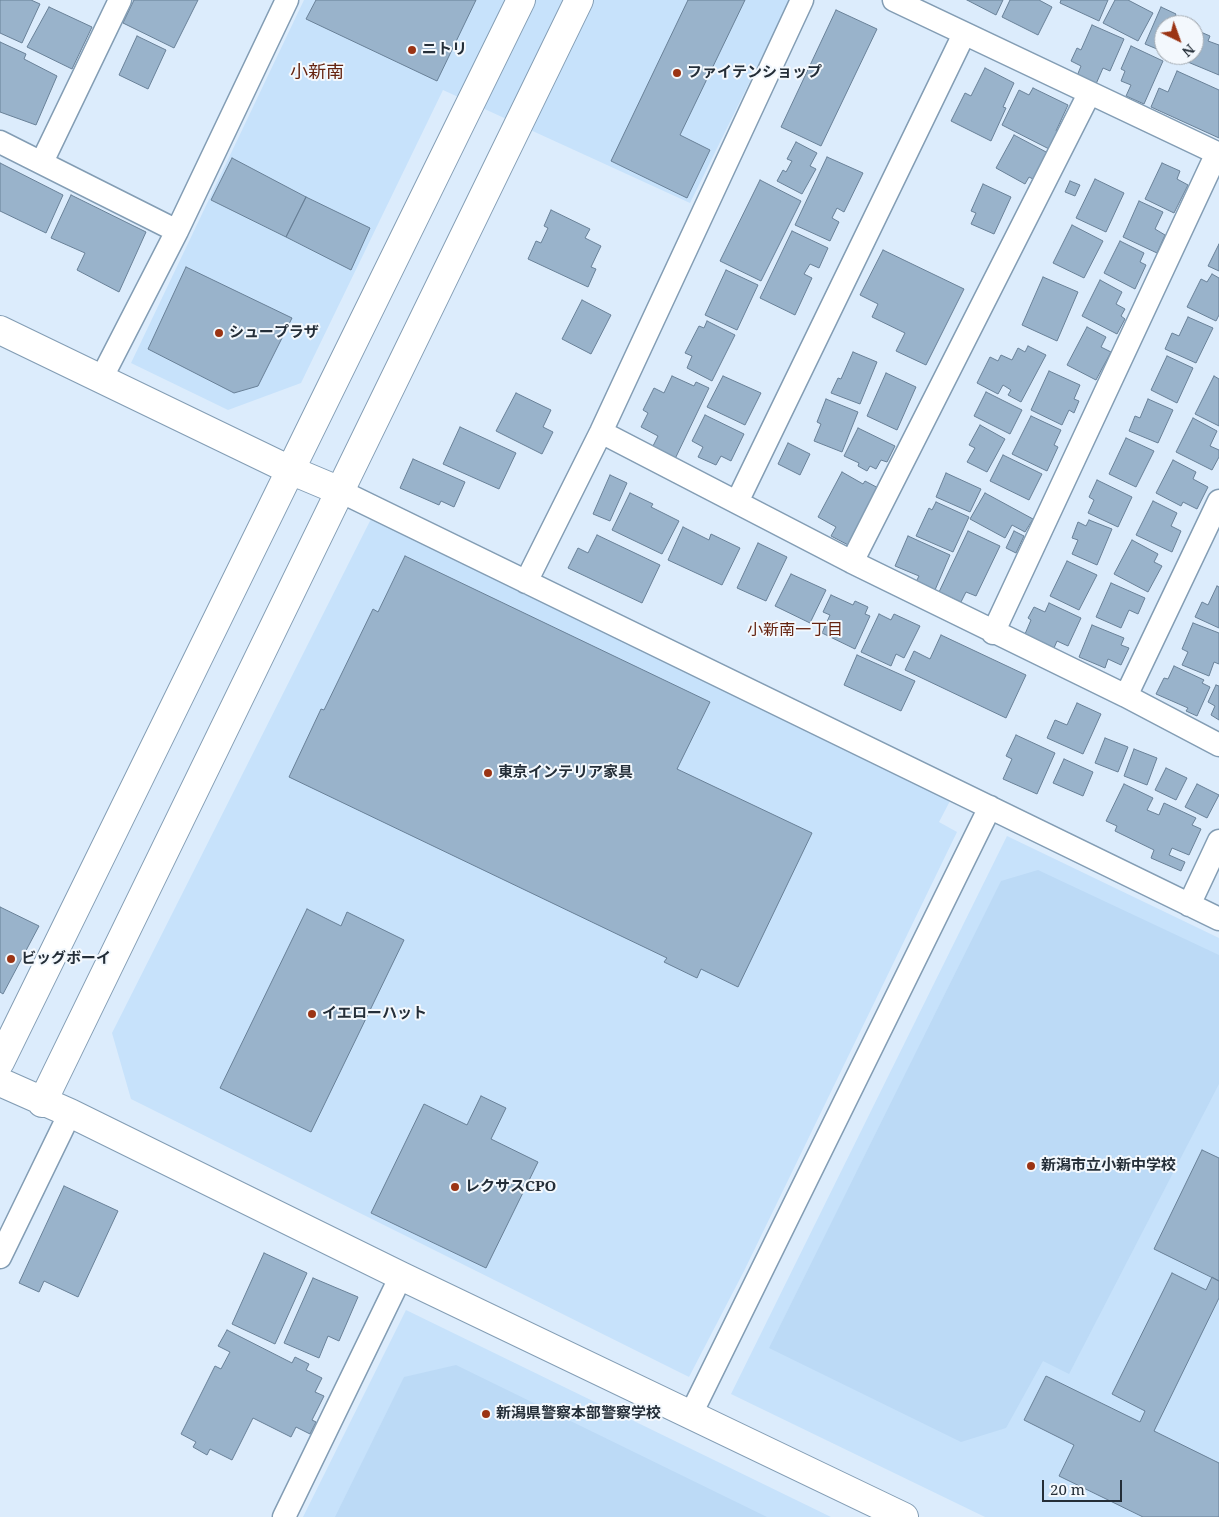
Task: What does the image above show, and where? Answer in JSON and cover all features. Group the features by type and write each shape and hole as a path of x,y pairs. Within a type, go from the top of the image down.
{"street":[{"path":"42,162 120,0"},
{"path":"101,379 178,231 287,0"},
{"path":"0,1062 520,0"},
{"path":"42,1102 580,0"},
{"path":"526,582 600,432 802,0"},
{"path":"894,0 1218,154 993,632"},
{"path":"737,502 964,34"},
{"path":"852,562 1089,94"},
{"path":"0,142 178,231"},
{"path":"0,330 290,470 340,491 1219,919"},
{"path":"600,432 852,562 1126,696 1219,745"},
{"path":"1126,696 1219,500"},
{"path":"690,1414 990,807"},
{"path":"1189,905 1219,841"},
{"path":"0,1082 70,1113 401,1276 904,1517"},
{"path":"0,1257 70,1113"},
{"path":"284,1517 401,1276"}],"shaded area":[{"path":"304,0 790,0 690,203 443,90 301,383 228,410 131,363"},
{"path":"372,517 950,801 939,822 957,832 744,1271 689,1377 131,1099 112,1033"},
{"name":"新潟市立小新中学校","path":"1007,836 1219,938 1219,1517 985,1517 731,1394"},
{"name":"新潟市立小新中学校","path":"1038,870 1219,955 1219,1084 1069,1374 1043,1361 1006,1428 961,1442 769,1348 1001,881"},
{"name":"新潟県警察本部警察学校","path":"406,1310 831,1517 303,1517"},
{"name":"新潟県警察本部警察学校","path":"456,1365 767,1517 335,1517 404,1377"}],"building":[{"path":"0,0 31,0 40,4 22,43 0,33"},
{"path":"134,0 198,0 174,48 123,23"},
{"name":"ニトリ","path":"316,0 476,0 437,81 306,19"},
{"path":"688,0 745,0 680,135 710,150 687,198 611,161"},
{"path":"967,0 1003,0 996,15"},
{"path":"1010,0 1039,0 1052,7 1038,35 1002,17"},
{"path":"1061,0 1108,0 1099,21 1060,3"},
{"path":"1115,0 1128,0 1153,13 1138,41 1103,23"},
{"path":"49,7 92,27 72,69 27,47"},
{"path":"1161,7 1176,14 1176,15 1158,15"},
{"path":"836,10 877,29 821,146 781,127"},
{"path":"1154,23 1154,48 1145,44"},
{"path":"1092,25 1124,39 1110,71 1103,68 1096,84 1077,76 1081,66 1071,61 1077,48 1081,50"},
{"path":"1204,33 1210,36 1208,41 1219,45 1219,75 1195,65 1204,65"},
{"path":"137,36 166,50 148,89 119,75"},
{"path":"0,42 26,54 24,59 57,76 36,125 0,112"},
{"path":"1131,46 1154,57 1154,65 1161,65 1144,104 1126,96 1131,85 1121,81 1125,71 1121,69"},
{"path":"985,68 1014,83 1003,107 1006,108 991,141 951,121 965,93 971,96"},
{"path":"1177,71 1219,90 1219,138 1151,107 1159,88 1168,92"},
{"path":"1033,88 1068,105 1056,131 1061,134 1053,151 1002,125 1019,90 1029,95"},
{"path":"1014,135 1048,153 1033,179 1029,177 1025,184 996,168"},
{"path":"796,142 817,153 810,166 816,169 802,194 777,181 783,170 786,172 792,161 787,159"},
{"path":"827,157 863,173 844,212 837,208 832,218 839,222 830,241 795,225"},
{"path":"232,158 306,197 286,237 211,200"},
{"path":"0,163 63,195 46,233 0,211"},
{"path":"1162,163 1180,171 1177,179 1188,185 1174,213 1145,199"},
{"path":"1095,179 1124,193 1106,232 1076,218"},
{"path":"760,180 801,201 761,281 720,261"},
{"path":"1070,181 1080,185 1075,196 1065,192"},
{"path":"983,184 1011,197 994,234 971,224 976,213 971,211"},
{"path":"71,195 146,232 119,292 77,270 85,253 51,238"},
{"path":"306,197 370,228 351,270 286,237"},
{"path":"1139,201 1163,212 1155,229 1165,235 1157,253 1123,237"},
{"path":"551,210 590,229 585,238 601,246 591,267 596,269 588,287 528,259 536,241 541,243 548,228 544,226"},
{"path":"1072,225 1103,241 1084,278 1053,263"},
{"path":"792,231 828,248 819,268 810,264 804,274 812,278 795,315 760,298"},
{"path":"1120,241 1144,253 1140,262 1146,265 1135,289 1104,273"},
{"path":"1219,244 1219,271 1208,266"},
{"path":"883,250 964,289 926,365 896,351 905,333 872,317 878,304 860,295"},
{"name":"シュープラザ","path":"186,267 292,318 258,386 234,393 148,349"},
{"path":"726,270 758,285 737,330 705,315"},
{"path":"1212,274 1219,278 1219,315 1216,321 1187,307 1201,279 1207,282"},
{"path":"1043,277 1078,292 1057,341 1022,325"},
{"path":"1100,280 1122,292 1116,304 1125,309 1121,316 1125,319 1117,334 1082,316"},
{"path":"582,300 611,315 591,354 562,339"},
{"path":"1188,317 1213,328 1196,363 1165,349 1172,333 1179,336"},
{"path":"707,321 735,335 712,381 687,368 692,356 685,353 699,326 704,328"},
{"path":"1087,327 1106,337 1101,347 1111,352 1096,380 1067,365"},
{"path":"1028,346 1046,355 1021,402 1008,395 1011,390 1003,385 998,394 977,383 990,357 998,361 1001,355 1012,360 1018,348 1025,352"},
{"path":"853,352 877,362 860,404 831,393 838,378 841,379"},
{"path":"1167,356 1193,368 1177,403 1151,390"},
{"path":"1049,371 1080,385 1074,399 1079,401 1074,413 1069,410 1062,425 1031,410"},
{"path":"886,373 916,387 897,430 867,416"},
{"path":"672,376 694,386 696,382 709,388 674,461 651,450 658,436 641,427 648,413 643,410 654,388 664,393"},
{"path":"723,376 761,393 745,425 707,407"},
{"path":"1214,376 1219,379 1219,426 1195,414"},
{"path":"986,392 1022,410 1010,434 974,416"},
{"path":"516,393 551,410 543,427 553,432 542,454 496,431"},
{"path":"826,399 858,412 842,452 814,441 821,424 817,422"},
{"path":"1148,399 1173,410 1158,443 1129,431 1135,416 1140,418"},
{"path":"705,415 744,434 731,461 721,456 716,465 698,457 703,447 692,441"},
{"path":"1031,416 1061,430 1054,445 1058,447 1047,471 1012,454"},
{"path":"1193,418 1217,431 1210,446 1219,450 1219,457 1212,470 1176,452"},
{"path":"980,425 1005,439 987,472 967,462 975,448 969,445"},
{"path":"460,427 516,453 499,489 443,464"},
{"path":"858,428 895,446 887,462 881,460 876,469 870,466 867,471 858,466 859,463 844,456"},
{"path":"1126,438 1154,451 1136,487 1109,474"},
{"path":"788,443 810,454 800,475 778,464"},
{"path":"1003,455 1042,474 1029,500 990,481"},
{"path":"413,459 465,482 454,507 441,501 439,505 400,488"},
{"path":"1173,460 1196,472 1193,479 1208,487 1197,509 1183,502 1181,506 1156,493"},
{"path":"842,472 863,484 865,481 882,490 852,547 831,536 836,527 818,517"},
{"path":"946,473 981,489 970,512 936,497"},
{"path":"610,475 627,483 610,521 593,514"},
{"path":"1097,480 1132,497 1118,527 1088,513 1094,500 1089,497"},
{"path":"630,493 653,504 651,507 679,521 662,554 612,530"},
{"path":"985,493 1033,519 1025,532 1012,525 1005,538 970,519"},
{"path":"1153,501 1177,513 1171,526 1181,531 1172,552 1136,535"},
{"path":"936,502 969,517 953,552 916,536 929,508 932,510"},
{"path":"1089,520 1112,529 1097,565 1072,554 1078,540 1072,538 1078,522 1086,526"},
{"path":"683,527 709,540 711,534 740,548 722,585 668,560"},
{"path":"968,531 1000,546 976,596 966,592 961,602 939,592"},
{"path":"1014,531 1024,536 1016,553 1006,548"},
{"path":"597,535 660,565 642,603 568,568 578,548 588,553"},
{"path":"908,536 950,555 935,590 916,582 919,576 895,566"},
{"path":"1132,540 1158,554 1154,562 1162,566 1148,592 1114,574"},
{"path":"758,543 787,557 766,601 737,588"},
{"name":"東京インテリア家具","path":"405,556 710,702 677,769 812,833 738,987 701,969 697,978 664,962 667,958 289,777 321,709 324,710 373,609 378,612"},
{"path":"1067,561 1097,575 1079,610 1050,596"},
{"path":"791,574 826,590 810,623 775,606"},
{"path":"1111,583 1145,598 1138,614 1129,610 1121,628 1096,617"},
{"path":"1217,586 1219,587 1219,628 1195,617 1202,602 1208,605"},
{"path":"831,595 853,605 855,601 868,607 865,614 870,616 855,649 822,633 830,615 823,612"},
{"path":"1049,603 1081,618 1068,646 1057,641 1054,648 1025,634 1031,620 1028,618 1034,607 1045,612"},
{"path":"879,614 891,620 894,614 920,626 904,658 896,654 891,666 861,652"},
{"path":"1193,623 1219,633 1219,664 1214,662 1209,676 1182,665 1188,652 1182,649"},
{"path":"1092,625 1124,638 1121,645 1129,648 1121,665 1108,659 1105,668 1079,657"},
{"path":"941,635 1026,675 1006,718 905,670 914,651 930,659"},
{"path":"857,655 915,681 901,711 844,685"},
{"path":"1174,666 1204,680 1202,683 1210,687 1197,716 1186,711 1188,708 1156,694 1164,678 1168,679"},
{"path":"1216,685 1219,686 1219,720 1211,715 1215,706 1208,702"},
{"path":"1077,703 1101,714 1083,754 1047,738 1055,720 1067,725"},
{"path":"1016,735 1055,753 1037,794 1003,779 1012,759 1006,756"},
{"path":"1105,738 1128,747 1118,772 1095,763"},
{"path":"1134,749 1157,758 1147,785 1124,776"},
{"path":"1064,759 1093,772 1083,796 1053,783"},
{"path":"1166,768 1187,778 1176,800 1155,790"},
{"path":"1124,784 1153,798 1147,810 1159,815 1164,803 1196,818 1192,825 1201,829 1189,855 1172,848 1169,855 1185,862 1181,871 1151,858 1154,850 1115,831 1117,826 1106,821"},
{"path":"1197,784 1219,795 1207,818 1185,807"},
{"name":"ビッグボーイ","path":"0,907 39,926 3,994 0,992"},
{"name":"イエローハット","path":"307,909 341,926 347,912 404,940 311,1132 220,1088"},
{"name":"レクサスCPO","path":"481,1096 506,1108 491,1139 538,1162 486,1268 371,1213 424,1104 467,1125"},
{"path":"1202,1150 1219,1158 1219,1281 1154,1249"},
{"path":"64,1186 118,1211 78,1297 44,1281 39,1292 19,1283"},
{"path":"264,1253 307,1273 275,1344 232,1324"},
{"path":"1172,1273 1206,1290 1212,1277 1219,1281 1219,1298 1154,1431 1219,1463 1219,1517 1143,1517 1059,1476 1074,1445 1024,1420 1046,1376 1140,1422 1145,1411 1112,1394"},
{"path":"313,1278 358,1297 339,1341 328,1336 319,1358 284,1343"},
{"path":"227,1330 292,1363 295,1357 309,1364 306,1370 322,1378 315,1392 324,1396 312,1420 316,1422 310,1434 296,1427 291,1437 253,1418 232,1460 210,1449 207,1455 193,1447 196,1442 181,1434 215,1366 221,1369 230,1352 218,1346"}],"place":[{"name":"ニトリ","path":"412,50"},
{"name":"ファイテンショップ","path":"677,73"},
{"name":"シュープラザ","path":"219,333"},
{"name":"東京インテリア家具","path":"488,773"},
{"name":"ビッグボーイ","path":"11,959"},
{"name":"イエローハット","path":"312,1014"},
{"name":"新潟市立小新中学校","path":"1031,1166"},
{"name":"レクサスCPO","path":"455,1187"},
{"name":"新潟県警察本部警察学校","path":"486,1414"}],"district":[{"name":"小新南","path":"317,73"},
{"name":"小新南一丁目","path":"795,630"}]}
